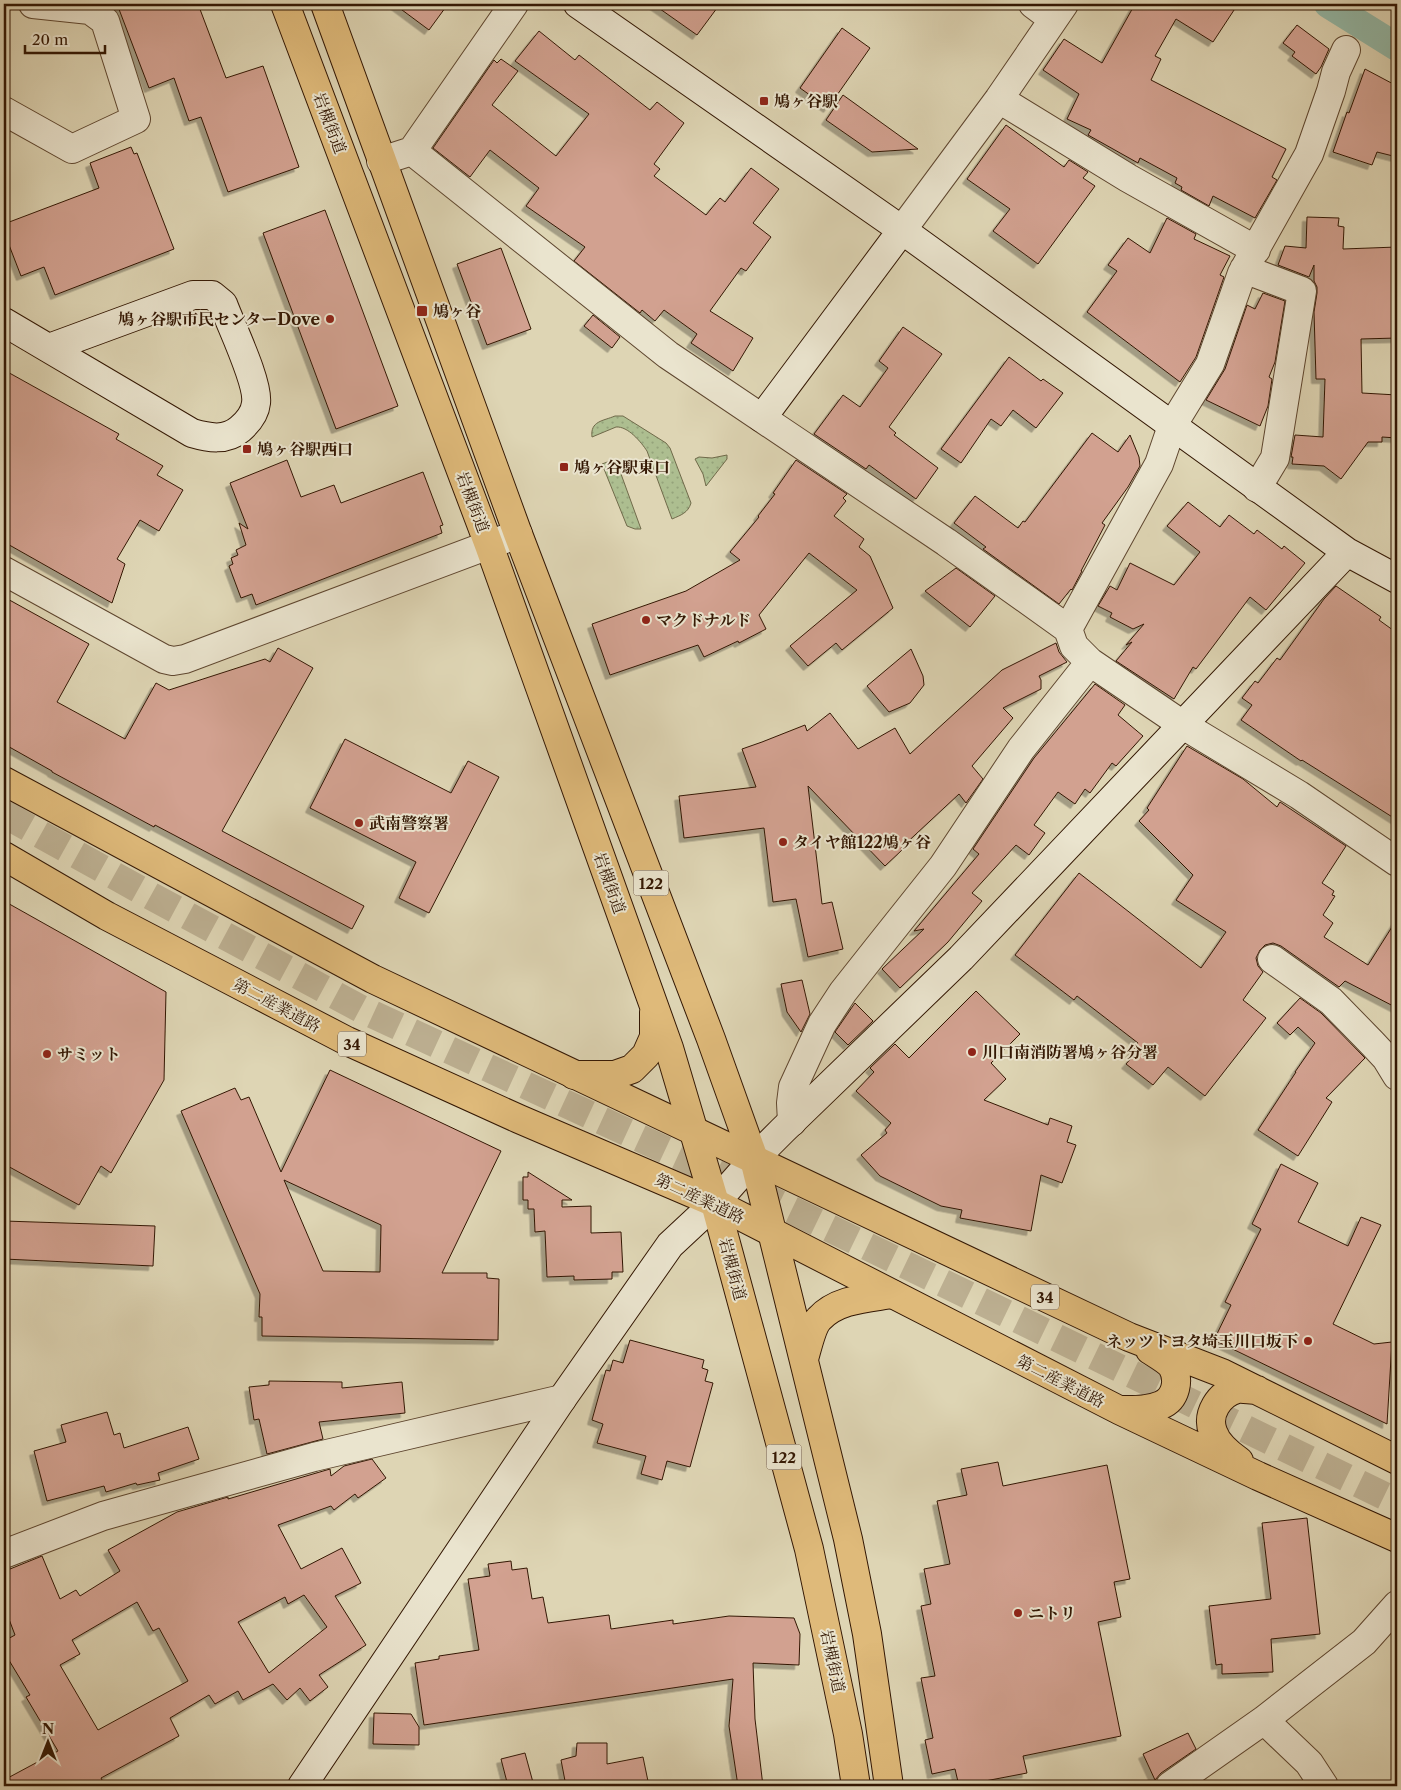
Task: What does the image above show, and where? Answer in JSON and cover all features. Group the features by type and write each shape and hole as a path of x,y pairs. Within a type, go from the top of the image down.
{"main road":[{"name":"岩槻街道","path":"284,4 489,545 669,1048 715,1203 808,1549 848,1734 856,1786"},
{"name":"岩槻街道","path":"326,4 381,161 518,534 711,1039 754,1159 848,1539 867,1634 888,1786"},
{"name":"34","path":"4,781 373,979 1129,1337 1222,1373 1397,1460"},
{"name":"第二産業道路","path":"4,856 107,916 347,1042 519,1119 715,1203 1119,1410 1258,1476 1397,1538"},
{"path":"574,1075 615,1075 632,1069 646,1055 654,1037 653,1003"},
{"path":"804,1360 818,1319 838,1306 857,1299 892,1294"},
{"path":"1119,1410 1160,1406 1170,1401 1176,1391 1172,1366 1129,1337"},
{"path":"1256,1390 1238,1389 1225,1394 1215,1406 1211,1420 1212,1432 1219,1444 1258,1476"}],"street":[{"path":"4,111 72,149 136,119 105,21 90,10 33,4"},
{"path":"381,161 412,151 514,4"},
{"path":"578,4 902,230 1347,552 1397,579"},
{"path":"762,418 999,99 1050,9"},
{"path":"1068,629 1159,464 1172,426 1210,364 1250,260 1309,154 1336,72 1346,50"},
{"path":"999,99 1128,178 1250,260 1302,292 1275,458 1257,488"},
{"path":"412,151 668,355 946,542 1068,629 1074,646 1090,662 1183,725 1299,795 1397,862"},
{"path":"4,322 192,432 206,437 221,438 238,430 252,418 256,403 256,387 223,304 212,296 193,295 49,348"},
{"path":"4,571 115,633 173,661 185,659 518,534"},
{"path":"302,1786 562,1399 670,1245 715,1203 754,1159 961,958 1347,552"},
{"path":"792,1122 791,1103 793,1087 822,1024 882,942 943,866 1021,749 1090,662"},
{"path":"1272,959 1331,1001 1386,1058 1397,1076"},
{"path":"4,1554 103,1516 314,1457 562,1399"},
{"path":"1170,1786 1264,1720 1364,1642 1397,1605"},
{"path":"1264,1720 1309,1763 1324,1786"}],"green space":[{"path":"615,416 623,416 666,443 670,448 691,503 684,513 672,519 647,451 634,435 621,427 616,427 592,437 593,428 598,422"},
{"path":"727,455 727,459 706,486 703,474 695,459"},
{"path":"610,461 617,463 641,529 627,526 602,464"}],"building":[{"path":"117,4 198,4 226,78 263,66 299,167 228,192 201,117 189,121 174,78 149,88"},
{"path":"394,4 448,4 429,30"},
{"path":"653,4 720,4 697,35"},
{"path":"1135,4 1238,4 1213,42 1176,19 1155,56 1161,59 1151,80 1286,149 1272,177 1277,180 1255,218 1213,196 1209,206 1181,190 1182,187 1175,183 1177,178 1140,158 1138,163 1088,135 1091,130 1067,119 1079,94 1043,70 1064,39 1102,63"},
{"path":"1297,25 1329,49 1316,74 1292,56 1295,52 1283,43"},
{"path":"842,28 870,48 828,108 800,88"},
{"path":"539,31 575,60 579,55 650,110 657,102 684,123 654,164 660,169 654,176 706,215 720,198 725,202 751,168 779,189 753,223 771,237 746,271 741,268 710,311 753,338 733,371 691,343 697,334 664,310 655,321 642,310 640,313 574,261 585,247 526,206 539,188 490,150 470,177 433,148 494,60 497,63 501,59 518,71 492,105 556,156 589,114 515,61"},
{"path":"1365,69 1397,86 1397,157 1377,152 1372,165 1333,152"},
{"path":"843,95 918,149 872,152 826,120"},
{"path":"1006,125 1064,167 1069,160 1088,172 1083,178 1095,186 1038,264 993,231 1010,209 967,179"},
{"path":"131,147 134,154 137,153 174,249 55,295 44,267 21,276 4,232 4,224 99,188 90,163"},
{"name":"鳩ヶ谷駅市民センターDove","path":"325,210 398,406 336,429 263,233"},
{"path":"1307,217 1339,218 1338,226 1344,227 1343,249 1397,247 1397,338 1361,339 1362,393 1397,395 1397,438 1382,437 1382,442 1368,442 1341,479 1324,466 1292,464 1293,457 1291,457 1295,435 1323,437 1325,379 1316,379 1314,312 1317,287 1314,281 1314,265 1309,277 1278,265 1285,246 1306,248"},
{"path":"1167,218 1196,234 1194,239 1230,256 1220,275 1224,277 1196,357 1180,382 1087,312 1117,271 1108,265 1128,238 1150,253"},
{"path":"501,248 531,329 487,345 457,264"},
{"path":"1263,293 1285,301 1275,362 1269,377 1272,379 1268,406 1260,426 1206,400 1225,369 1247,305 1255,309"},
{"path":"593,315 620,337 612,348 584,326"},
{"path":"903,327 942,354 889,427 896,433 894,435 938,468 916,499 869,465 866,469 814,434 843,395 860,407 888,368 879,361"},
{"path":"1009,357 1041,381 1043,379 1063,393 1036,428 1013,410 1001,426 991,419 961,463 941,449"},
{"path":"4,370 119,434 116,439 163,466 157,475 183,490 159,531 140,520 117,559 125,564 112,603 4,542"},
{"path":"1092,433 1118,452 1130,435 1139,457 1140,466 1128,487 1102,523 1105,525 1072,590 1059,604 983,549 986,547 954,523 975,496 1018,528 1023,521 1025,522"},
{"path":"287,460 301,497 334,485 341,503 423,472 443,525 440,526 442,533 256,605 252,594 241,598 229,566 233,564 231,558 238,555 236,550 246,545 239,523 248,529 230,483"},
{"path":"796,460 847,494 843,498 846,501 834,516 864,539 859,547 870,556 893,608 842,650 836,643 808,666 790,646 857,590 809,553 759,615 766,629 739,643 738,641 704,657 698,645 610,675 592,624 686,591 740,560 730,552 759,517"},
{"path":"1188,502 1220,527 1229,515 1254,534 1257,530 1282,549 1284,546 1305,563 1266,610 1250,597 1196,669 1193,667 1174,699 1116,661 1132,642 1126,645 1144,624 1133,629 1110,617 1112,613 1098,606 1110,586 1117,590 1130,563 1174,585 1200,552 1167,526"},
{"path":"956,568 995,596 970,627 925,591"},
{"path":"1336,586 1381,617 1379,620 1397,633 1397,820 1301,761 1241,720 1252,705 1242,698 1255,681 1258,683 1277,658 1280,660 1324,599"},
{"path":"4,597 89,644 57,702 125,739 156,683 169,690 265,659 270,662 278,648 313,668 222,831 364,906 352,929 155,825 154,827 4,744"},
{"path":"1056,643 1059,652 1067,662 1039,676 1041,689 1003,708 1013,718 972,766 983,779 966,803 959,794 901,848 902,850 885,866 808,786 822,904 832,902 843,949 808,957 796,899 773,902 764,828 684,838 679,796 756,787 742,749 805,725 807,731 830,713 858,749 895,728 910,754 1002,670"},
{"path":"911,649 923,676 924,685 910,703 889,712 867,686"},
{"path":"1095,684 1125,705 1118,715 1143,736 1116,766 1112,763 1090,793 1085,789 1075,804 1058,792 1034,825 1045,833 1029,855 1016,845 972,893 982,901 948,942 900,988 882,969 924,929 914,931 979,854 973,849 1034,758"},
{"path":"345,739 451,793 468,761 499,777 429,913 399,898 416,862 310,808"},
{"path":"1187,746 1243,779 1277,807 1280,802 1346,846 1322,883 1334,891 1332,895 1335,896 1323,915 1333,923 1324,937 1368,965 1397,919 1397,1008 1345,981 1339,987 1281,946 1273,943 1265,945 1256,958 1258,966 1263,972 1243,1000 1266,1018 1205,1096 1168,1067 1153,1085 1126,1064 1133,1056 1130,1054 1138,1043 1077,996 1074,1000 1015,955 1079,873 1201,968 1226,932 1176,900 1193,875 1139,821 1149,810 1147,808"},
{"path":"4,901 166,992 164,1080 111,1173 101,1166 79,1205 4,1164"},
{"path":"802,980 810,1014 801,1032 787,1012 781,984"},
{"path":"976,991 1020,1034 991,1063 1006,1079 984,1100 1048,1125 1050,1118 1072,1126 1067,1142 1076,1145 1062,1183 1041,1175 1031,1231 960,1218 962,1210 941,1206 880,1176 861,1155 887,1133 885,1130 891,1123 856,1091 874,1072 870,1068 895,1044 909,1058"},
{"path":"1300,998 1321,1013 1365,1058 1326,1098 1332,1102 1298,1156 1258,1130 1315,1043 1298,1027 1290,1035 1277,1023"},
{"path":"855,1003 873,1021 848,1045 835,1032"},
{"path":"330,1070 501,1151 442,1273 487,1273 487,1278 499,1279 498,1340 262,1336 262,1317 259,1317 260,1294 181,1111 235,1088 241,1100 249,1097 281,1172","holes":["284,1180 381,1225 380,1272 323,1271"]},
{"path":"1281,1164 1318,1183 1298,1222 1348,1246 1361,1217 1381,1225 1333,1324 1374,1344 1392,1342 1387,1424 1214,1340 1231,1305 1225,1302 1261,1229 1252,1224"},
{"path":"528,1172 572,1200 562,1200 562,1207 591,1206 591,1233 621,1232 623,1272 612,1272 612,1279 574,1280 574,1276 547,1277 545,1231 535,1232 534,1209 528,1209 528,1200 523,1200 523,1177 528,1177"},
{"path":"4,1221 155,1226 153,1266 4,1259"},
{"path":"630,1340 704,1360 702,1368 708,1370 705,1381 713,1383 690,1467 667,1461 662,1480 641,1474 646,1456 597,1443 603,1424 592,1420 606,1370 610,1371 613,1360 623,1363"},
{"path":"269,1381 342,1382 342,1388 402,1382 405,1413 319,1422 323,1439 267,1454 259,1419 254,1420 249,1387 269,1385"},
{"path":"107,1412 114,1435 120,1433 124,1448 188,1427 199,1459 158,1473 160,1480 137,1485 136,1483 106,1492 104,1486 47,1501 34,1451 66,1442 61,1425"},
{"path":"372,1459 386,1478 358,1498 355,1494 334,1510 331,1506 278,1525 301,1569 342,1548 361,1583 335,1596 366,1645 319,1675 328,1687 310,1701 300,1688 287,1700 273,1684 243,1700 238,1691 215,1704 209,1695 170,1718 179,1736 101,1778 105,1786 4,1786 4,1780 58,1751 26,1697 30,1695 4,1652 4,1641 15,1635 4,1606 4,1569 10,1569 42,1556 60,1599 76,1590 80,1596 120,1571 108,1550 177,1512 330,1469 331,1476 344,1466","holes":["304,1595 327,1627 269,1673 238,1622 285,1597 288,1604","137,1602 153,1631 159,1628 188,1681 98,1730 60,1665 80,1654 72,1640"]},
{"path":"998,1462 1003,1486 1107,1465 1130,1579 1114,1582 1121,1617 1098,1622 1121,1736 1023,1756 1027,1773 959,1786 955,1769 932,1774 925,1740 933,1738 921,1678 935,1676 921,1606 931,1604 924,1569 950,1564 937,1501 967,1495 961,1469"},
{"path":"1307,1518 1320,1634 1271,1639 1273,1672 1222,1674 1222,1664 1216,1665 1209,1606 1271,1599 1262,1523"},
{"path":"511,1561 512,1570 527,1568 532,1599 543,1597 548,1623 609,1615 611,1629 673,1620 673,1624 729,1616 794,1618 800,1634 799,1665 753,1663 755,1719 763,1786 738,1786 729,1726 733,1679 424,1725 415,1663 439,1659 439,1656 479,1650 468,1579 490,1576 488,1564"},
{"path":"374,1713 411,1714 419,1727 419,1745 373,1744"},
{"path":"1188,1733 1196,1749 1161,1773 1155,1780 1143,1754"},
{"path":"577,1743 607,1743 607,1764 643,1757 649,1786 566,1786 561,1760 576,1756"},
{"path":"525,1753 534,1786 508,1786 501,1759"}],"waterway":[{"path":"1328,4 1397,47"}],"tunnel":[{"path":"4,814 361,1009 713,1172 1397,1502"}],"place":[{"name":"鳩ヶ谷駅","path":"764,101"},
{"name":"鳩ヶ谷","path":"422,311"},
{"name":"鳩ヶ谷駅市民センターDove","path":"330,319"},
{"name":"鳩ヶ谷駅西口","path":"247,449"},
{"name":"鳩ヶ谷駅東口","path":"564,467"},
{"name":"マクドナルド","path":"646,620"},
{"name":"武南警察署","path":"359,823"},
{"name":"タイヤ館122鳩ヶ谷","path":"783,842"},
{"name":"川口南消防署鳩ヶ谷分署","path":"972,1052"},
{"name":"サミット","path":"47,1054"},
{"name":"ネッツトヨタ埼玉川口坂下","path":"1308,1341"},
{"name":"ニトリ","path":"1018,1613"}]}
